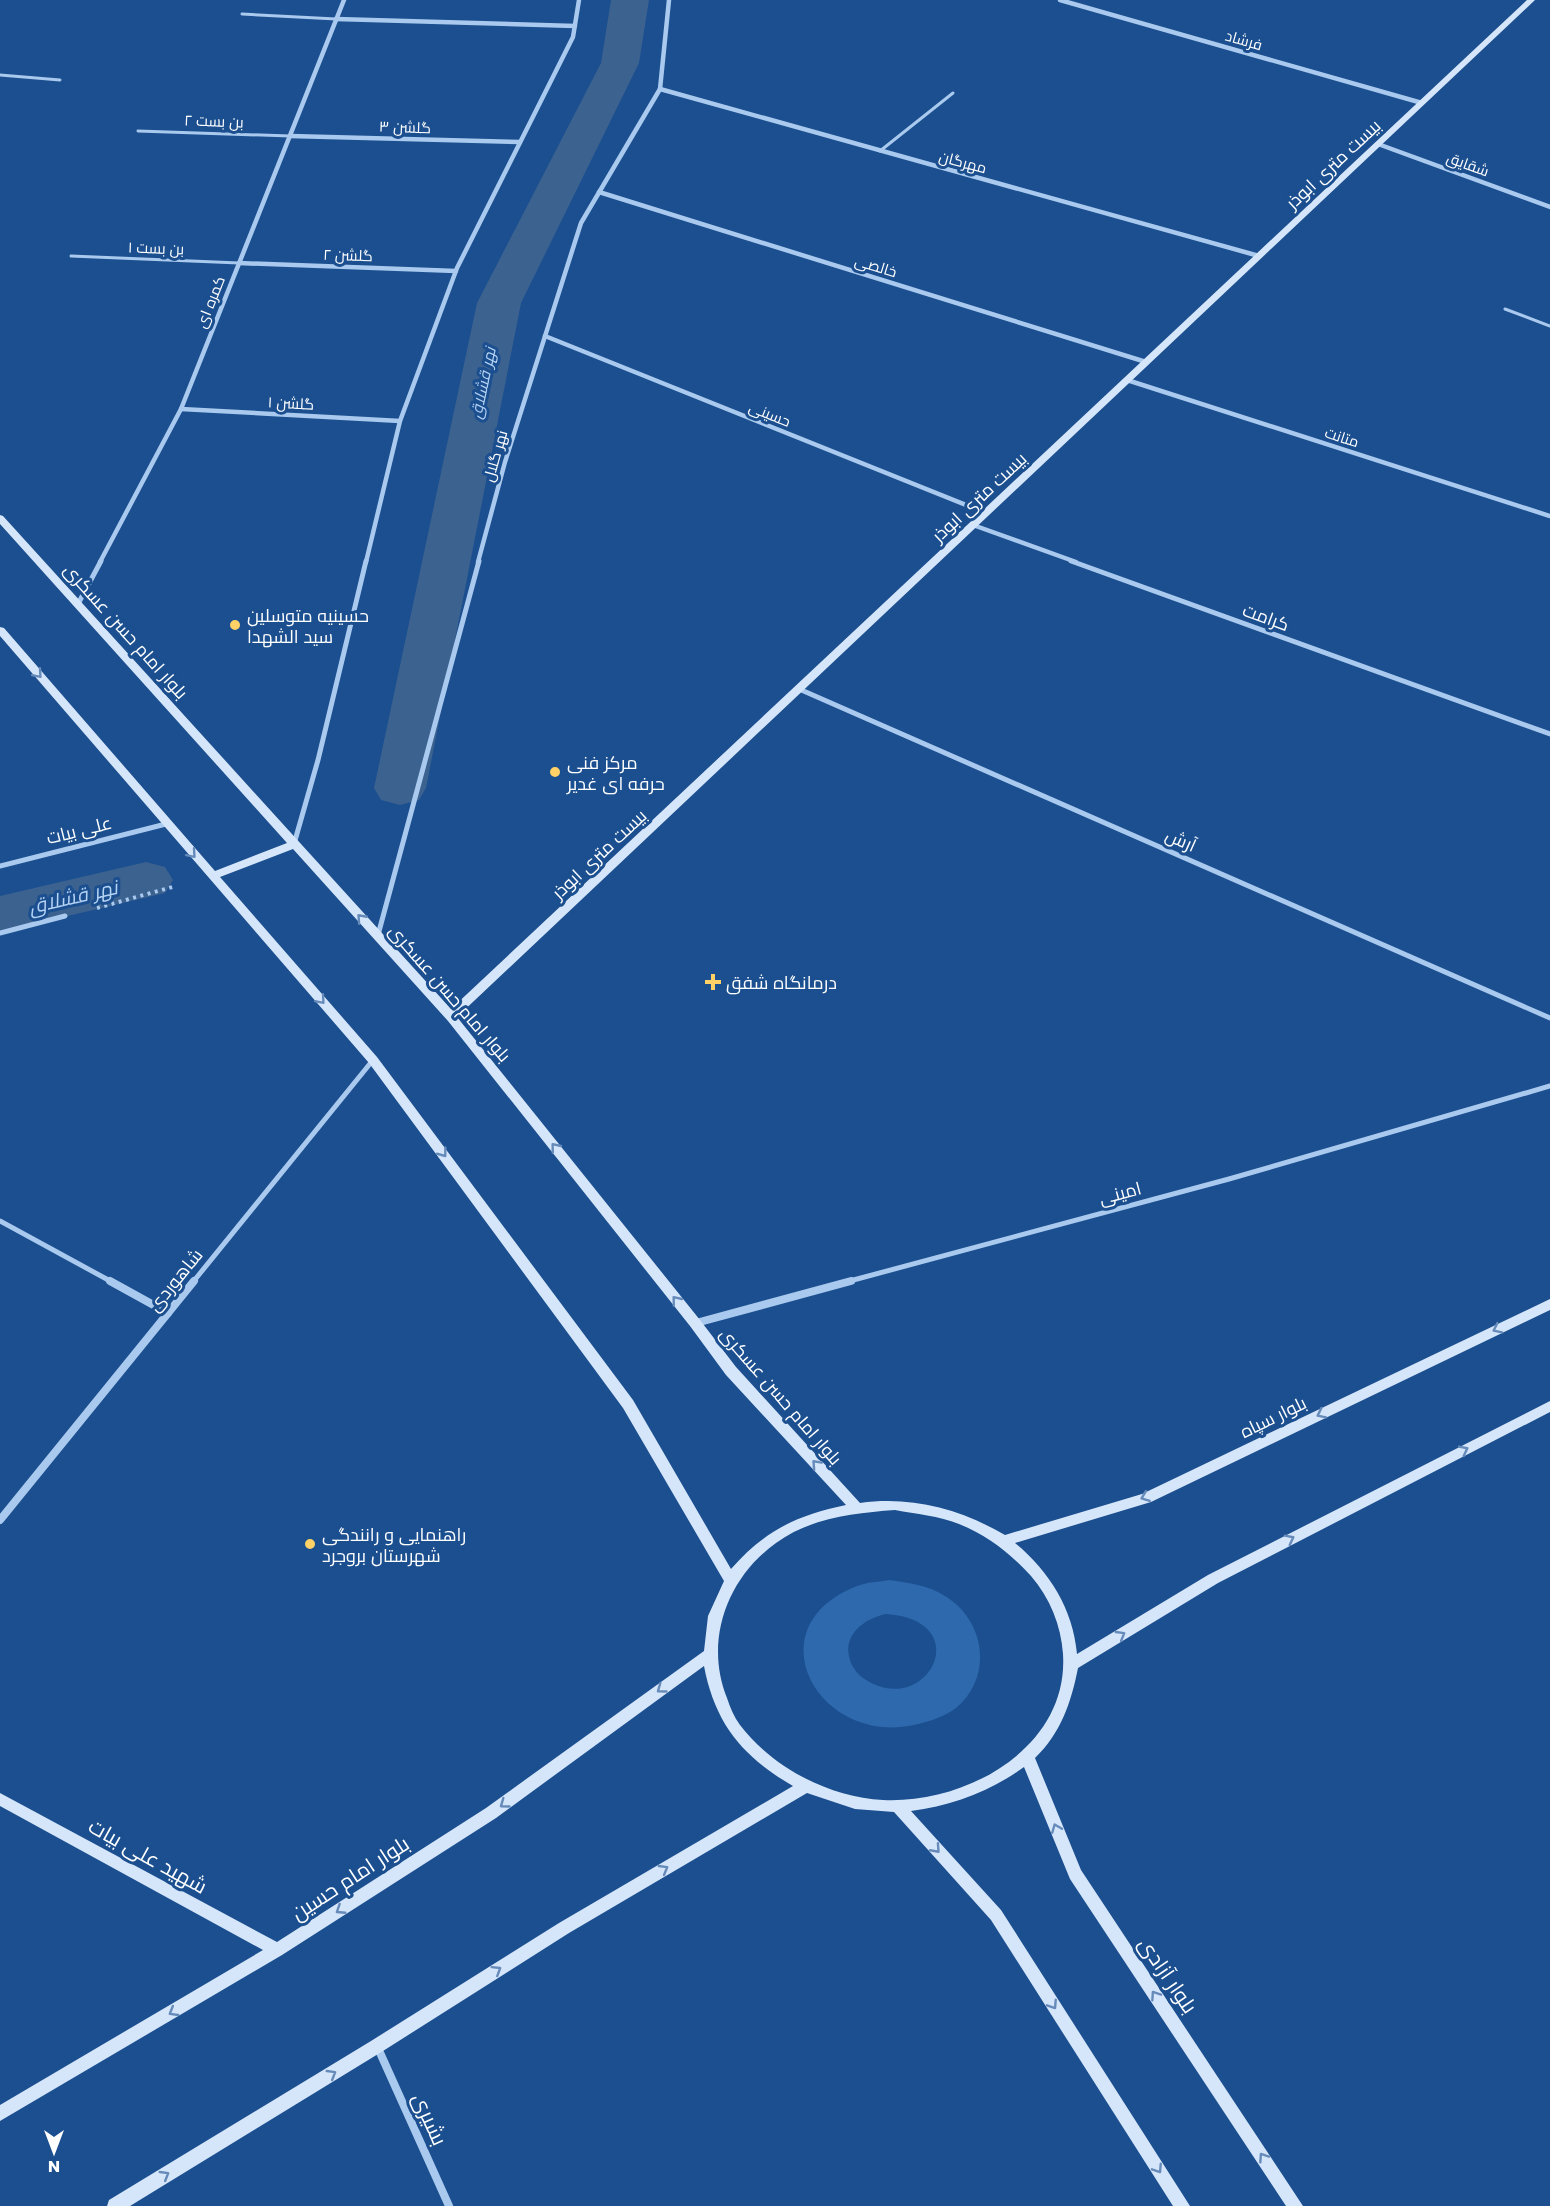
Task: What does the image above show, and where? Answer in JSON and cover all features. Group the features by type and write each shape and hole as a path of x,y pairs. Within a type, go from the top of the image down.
{"main road":[{"name":"بیست متری ابوذر","path":"450,1017 1531,0"},
{"name":"بلوار امام حسن عسکری","path":"0,518 450,1017 696,1323 731,1371 856,1507"},
{"path":"0,630 166,824 374,1060 628,1404 731,1581"},
{"path":"212,876 294,844"},
{"name":"بلوار سپاه","path":"1004,1541 1146,1498 1550,1304"},
{"path":"1071,1665 1213,1579 1550,1406"},
{"path":"895,1506 934,1510 971,1522 1004,1541 1028,1560 1047,1584 1061,1610 1069,1637 1071,1665 1065,1698 1051,1729 1027,1756 991,1782 946,1799 897,1806 865,1804 835,1797 805,1786 766,1762 735,1731 716,1694 709,1655 714,1617 731,1581 748,1558 770,1540 815,1518 856,1507 895,1506"},
{"name":"بلوار امام حسین","path":"0,2114 277,1950 491,1813 709,1655"},
{"name":"بلوار آزادی","path":"1027,1756 1075,1874 1295,2206"},
{"path":"115,2206 377,2046 564,1928 805,1786"},
{"name":"شهید علی بیات","path":"0,1799 277,1950"},
{"path":"897,1806 996,1915 1182,2206"}],"street":[{"name":"کمره ای","path":"78,604 181,409 344,0"},
{"path":"294,844 318,760 400,421 456,271 573,37 579,0"},
{"name":"نهر گلال","path":"377,936 505,462 581,223 660,89 669,0"},
{"name":"فرشاد","path":"1059,0 1422,103"},
{"path":"336,19 575,26"},
{"name":"مهرگان","path":"660,89 1259,256"},
{"name":"گلشن ۳","path":"290,136 520,142"},
{"name":"شقایق","path":"1378,144 1550,207"},
{"name":"خالصی","path":"599,192 1146,362"},
{"name":"گلشن ۲","path":"239,263 456,271"},
{"name":"حسینی","path":"545,336 986,513"},
{"name":"متانت","path":"1127,380 1550,516"},
{"name":"گلشن ۱","path":"181,409 400,421"},
{"name":"کرامت","path":"973,525 1550,734"},
{"name":"آرش","path":"799,689 1550,1018"},
{"name":"علی بیات","path":"0,866 166,824"},
{"path":"0,933 65,916"},
{"name":"شاهوردی","path":"0,1520 374,1060"},
{"name":"امینی","path":"696,1323 1218,1182 1550,1086"},
{"path":"0,1221 168,1313"},
{"name":"بشیری","path":"377,2046 450,2206"}],"lane":[{"path":"242,14 336,19"},
{"path":"0,75 60,80"},
{"path":"880,151 953,93"},
{"name":"بن بست ۲","path":"138,131 290,136"},
{"name":"بن بست ۱","path":"71,256 239,263"},
{"path":"1505,309 1550,326"}],"path":[{"path":"65,916 212,876"}],"shaded area":[{"path":"889,1580 932,1589 959,1607 976,1634 980,1650 980,1666 976,1681 968,1695 956,1708 930,1721 914,1725 880,1727 850,1718 826,1701 810,1679 804,1654 808,1628 825,1605 857,1586","holes":["886,1614 913,1620 929,1631 936,1645 935,1660 927,1674 913,1684 896,1689 876,1685 859,1675 852,1665 848,1646 855,1631 869,1620"]}],"waterway":[{"name":"نهر قشلاق","path":"400,788 499,303 620,63 630,0"},
{"name":"نهر قشلاق","path":"0,914 146,880"}],"place":[{"name":"حسینیه متوسلین سید الشهدا","path":"235,625"},
{"name":"مرکز فنی حرفه ای غدیر","path":"555,772"},
{"name":"درمانگاه شفق","path":"713,982"},
{"name":"راهنمایی و رانندگی شهرستان بروجرد","path":"310,1544"}]}
